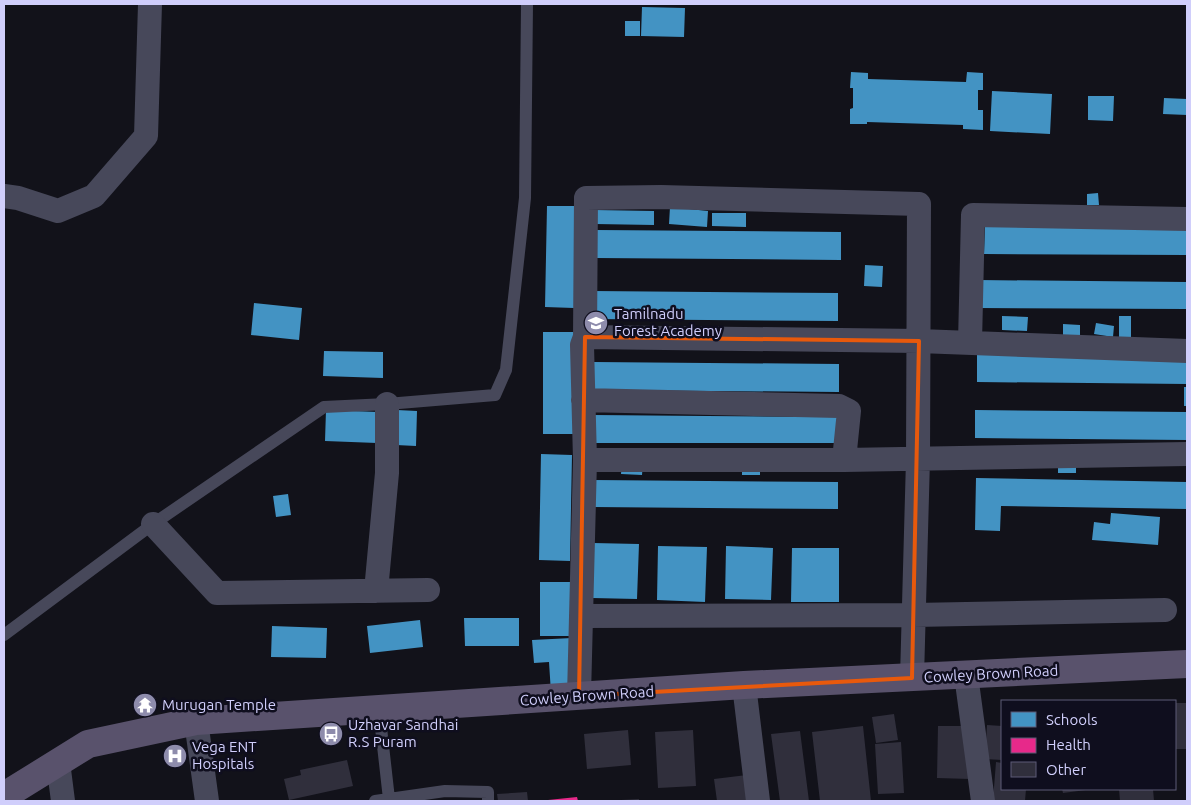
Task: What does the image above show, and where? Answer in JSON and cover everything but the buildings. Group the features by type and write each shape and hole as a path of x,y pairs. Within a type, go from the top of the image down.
{"main road":[{"name":"Cowley Brown Road","path":"4,796 88,744 196,721 744,685 1187,664"}],"street":[{"path":"4,196 18,198 58,211 94,196 146,136 150,4"},
{"path":"580,696 585,460 582,344 585,337 586,198 661,197 920,204 918,459 912,678"},
{"path":"970,343 974,215 1187,219"},
{"path":"585,337 919,341 1187,351"},
{"path":"583,400 839,406 848,411 844,460"},
{"path":"376,591 387,473 387,404"},
{"path":"585,460 844,460 1187,454"},
{"path":"153,524 218,593 428,590"},
{"path":"581,616 914,615 1165,610"},
{"path":"966,675 984,801"},
{"path":"744,685 758,801"},
{"path":"196,721 207,801"},
{"path":"58,762 63,801"}],"lane":[{"path":"4,635 153,524 324,407 387,404 495,394 506,370 525,198 527,4"},
{"path":"380,710 389,799"},
{"path":"375,801 488,792 488,801"}],"highlighted area":[{"path":"585,337 919,341 912,678 579,696"}],"place":[{"name":"Tamilnadu Forest Academy","path":"596,323"},
{"name":"Murugan Temple","path":"145,705"},
{"name":"Uzhavar Sandhai R.S Puram","path":"331,734"},
{"name":"Vega ENT Hospitals","path":"175,756"}]}
